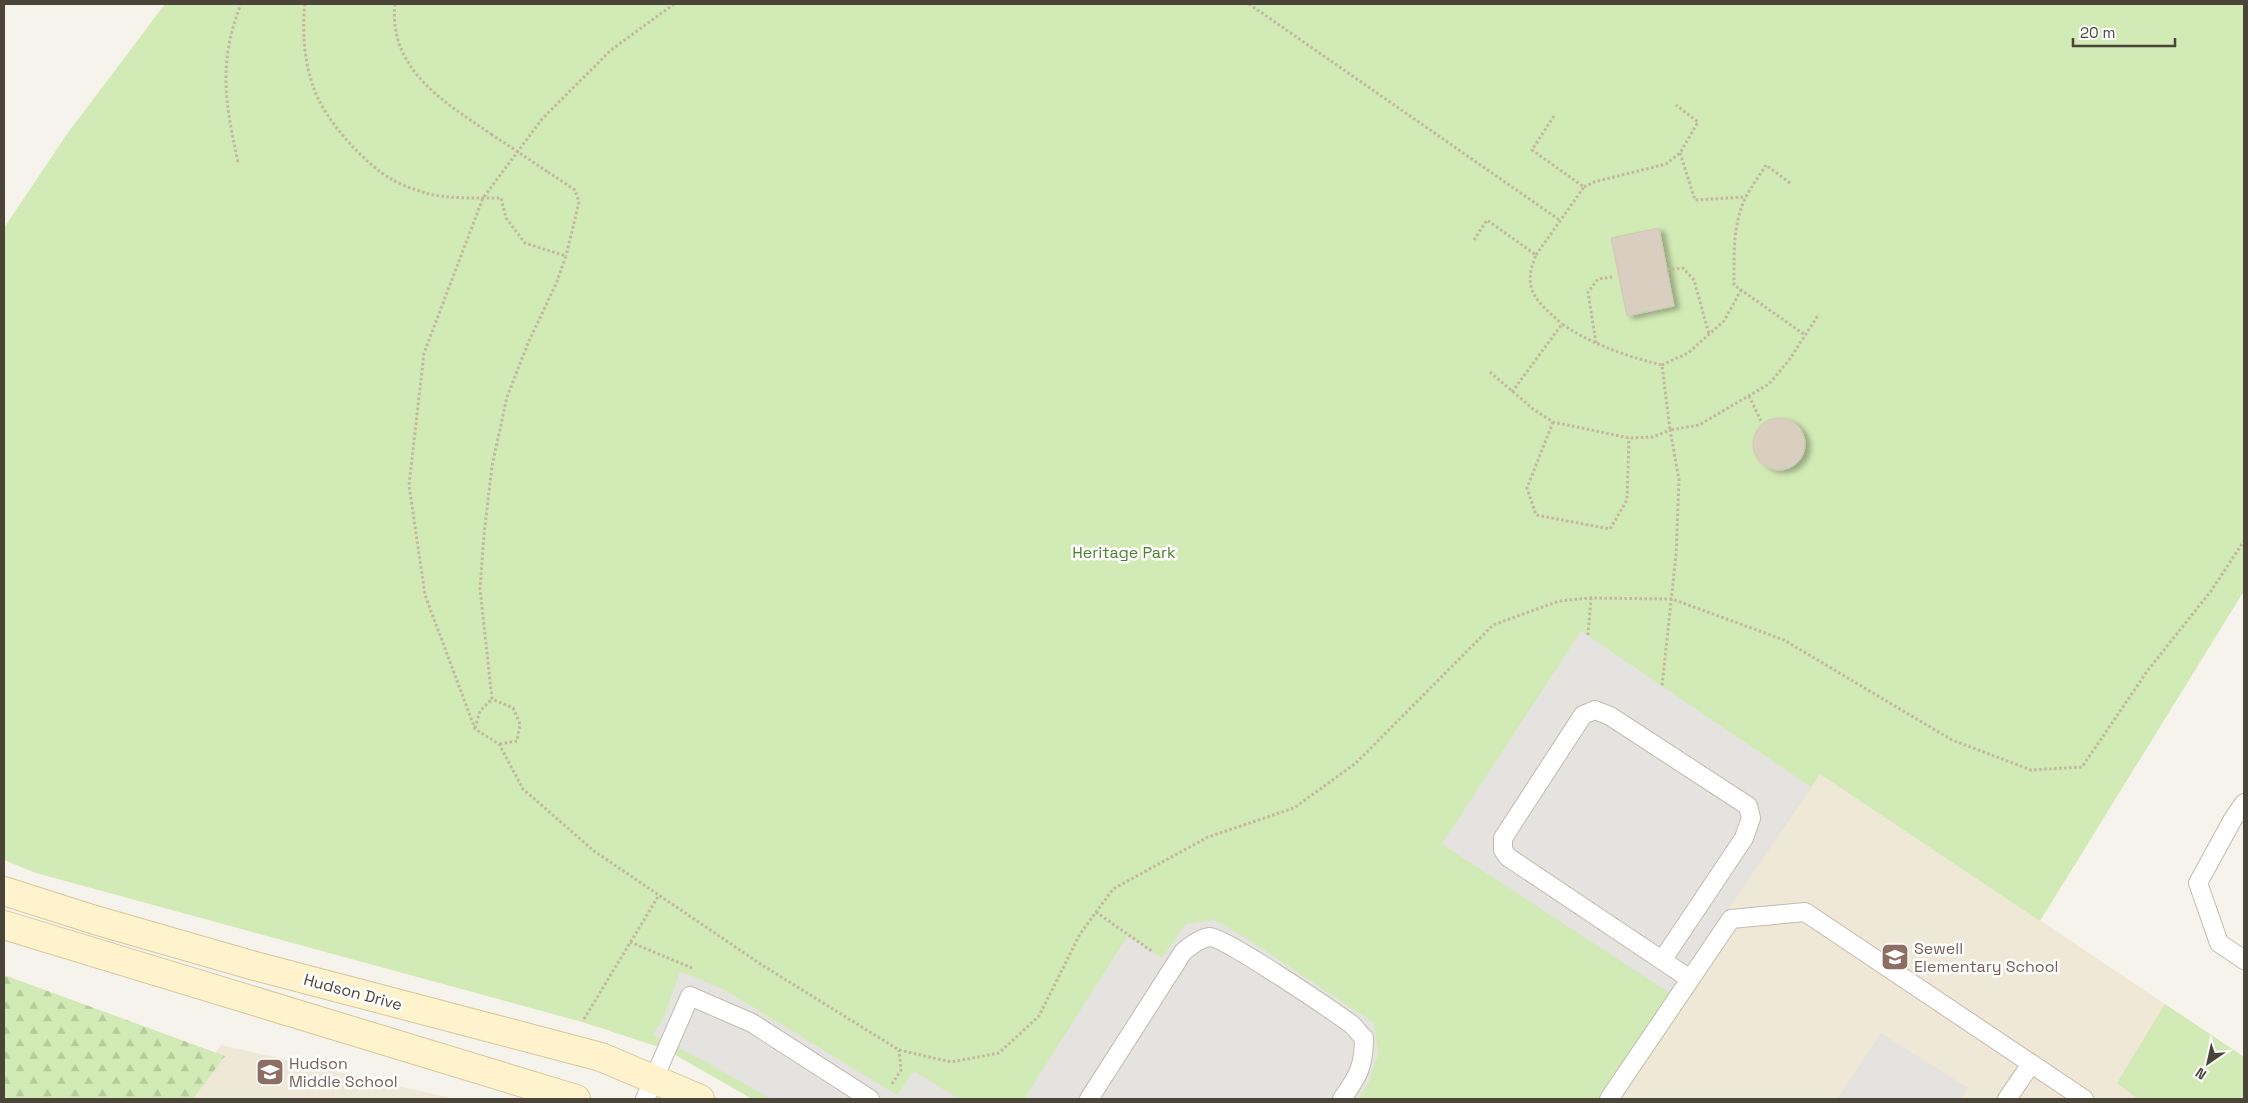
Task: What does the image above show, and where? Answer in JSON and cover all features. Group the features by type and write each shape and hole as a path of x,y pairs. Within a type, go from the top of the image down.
{"street":[{"name":"Hudson Drive","path":"4,891 95,920 255,966 601,1057 648,1089 700,1099"},
{"path":"4,925 576,1099"}],"lane":[{"path":"1662,959 1744,838 1751,818 1748,806 1610,716 1595,710 1583,715 1555,757 1503,838 1503,850 1508,857 1690,979"},
{"path":"2244,803 2233,819 2198,884 2219,942 2244,960"},
{"path":"1609,1099 1731,919 1805,912 2084,1099"},
{"path":"1089,1099 1183,952 1194,943 1210,937 1228,943 1289,983 1353,1026 1364,1038 1364,1059 1355,1079 1342,1099"},
{"path":"648,1089 690,996 752,1023 870,1099"},
{"path":"2007,1099 2031,1064"}],"path":[{"path":"238,162 226,100 225,68 230,36 240,4"},
{"path":"305,4 303,23 305,50 313,88 331,119 356,152 392,180 427,193 500,198 506,218 525,243 566,256"},
{"path":"395,4 393,21 401,53 424,84 453,107 575,190 578,202 566,256 556,284 528,343 507,397 492,466 480,589 492,699"},
{"path":"674,4 611,50 549,112 483,198 424,353 409,485 424,595 475,729 499,744 522,789 594,851 762,965 899,1050 951,1062 1000,1052 1038,1016 1080,934 1113,889 1208,837 1294,808 1356,763 1493,625 1559,601 1591,598 1672,599 1784,640 1952,740 2031,770 2082,767 2148,670 2211,590 2244,541"},
{"path":"1249,4 1561,221"},
{"path":"1676,104 1698,122 1680,153 1666,164 1594,182 1584,187 1536,255 1530,270 1534,298 1562,324 1583,338 1621,354 1662,365 1688,352 1724,320 1741,290"},
{"path":"1554,116 1532,150 1584,187"},
{"path":"1680,153 1695,200 1746,197"},
{"path":"1790,183 1766,165 1746,197 1739,215 1735,240 1734,285 1805,335"},
{"path":"1474,240 1486,220 1536,255"},
{"path":"1667,270 1683,268 1694,280 1709,334"},
{"path":"1596,343 1588,292 1598,279 1612,277"},
{"path":"1490,372 1532,409 1553,422 1629,438 1653,437 1670,430 1699,425 1769,384 1789,360 1819,314"},
{"path":"1512,392 1562,324"},
{"path":"1662,365 1670,430 1679,480 1672,599 1662,686"},
{"path":"1749,396 1760,422"},
{"path":"1553,422 1527,488 1536,515 1610,529 1627,500 1629,438"},
{"path":"1588,635 1591,598"},
{"path":"475,729 480,710 492,699"},
{"path":"492,699 514,708 520,724 517,740 499,744"},
{"path":"582,1022 659,895"},
{"path":"1096,912 1155,953"},
{"path":"886,1092 901,1070 899,1050"}],"shaded area":[{"path":"1581,631 1811,787 1671,994 1442,844"},
{"name":"Sewell Elementary School","path":"1820,773 2244,1057 2244,1099 1600,1099"},
{"path":"1214,920 1246,938 1374,1023 1378,1054 1369,1082 1358,1099 1024,1099 1128,935 1162,958 1186,924"},
{"path":"680,971 725,990 897,1095 914,1071 959,1099 771,1099 708,1063 653,1035 664,1017"},
{"path":"1881,1033 1968,1088 1961,1099 1837,1099"},
{"name":"Hudson Middle School","path":"221,1045 455,1099 183,1099"}],"green space":[{"name":"Heritage Park","path":"165,4 2244,4 2244,591 2040,921 1820,774 1599,1099 752,1099 665,1049 582,1022 36,873 4,860 4,228 67,134"},
{"path":"4,975 225,1056 193,1099 4,1099"},
{"path":"2165,1004 2244,1057 2244,1099 2138,1099 2117,1083"}],"building":[{"path":"1659,228 1674,306 1627,316 1611,238"},
{"path":"1774,418 1784,418 1798,425 1805,439 1805,449 1798,463 1784,470 1774,470 1764,466 1757,459 1753,449 1753,439 1757,429 1764,422"}],"place":[{"name":"Sewell Elementary School","path":"1895,957"},
{"name":"Hudson Middle School","path":"270,1072"}]}
